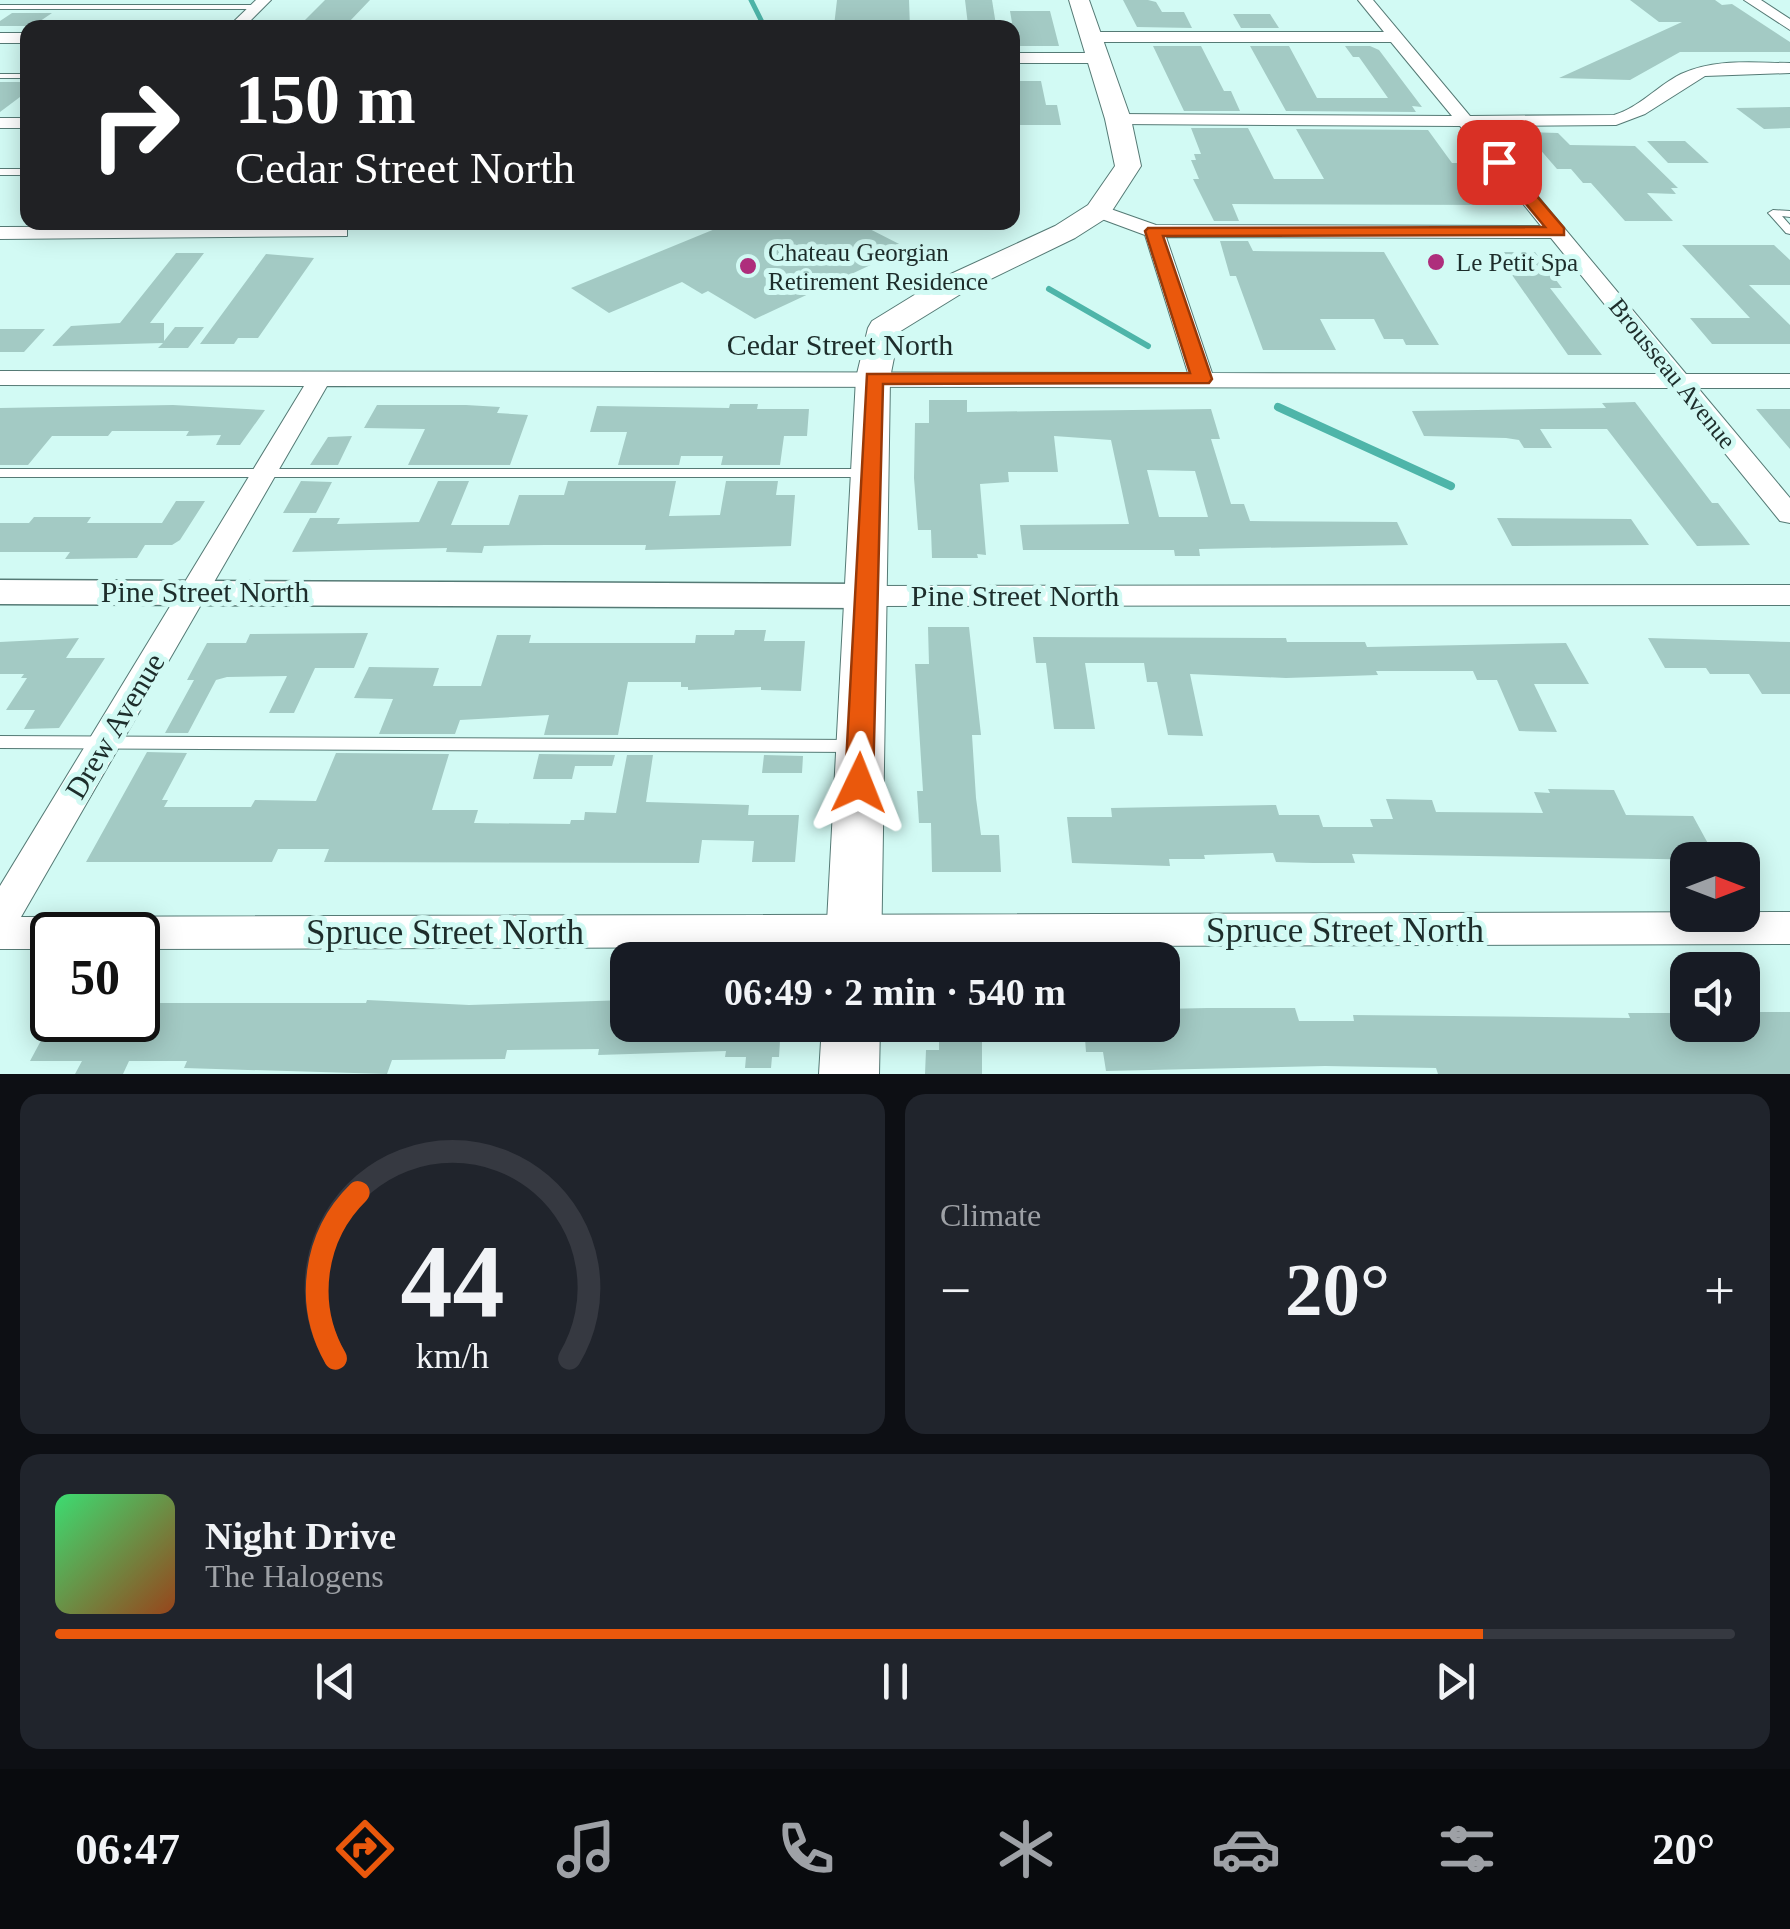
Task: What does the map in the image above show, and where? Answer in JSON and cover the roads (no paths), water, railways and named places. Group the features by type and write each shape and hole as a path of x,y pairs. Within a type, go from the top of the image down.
{"main road":[{"path":"853,942 874,378 884,328 953,285 1065,232 1098,211 1128,166 1118,119 1079,0"},
{"path":"849,1074 850,1042"}],"street":[{"name":"Brousseau Avenue","path":"1365,0 1790,515"},
{"path":"1751,0 1790,26"},
{"path":"1020,57 1094,48 1396,37"},
{"path":"1118,119 1627,119 1684,78 1702,71 1790,68"},
{"path":"1098,211 1154,231 1558,232"},
{"path":"1154,231 1202,379"},
{"path":"3,235 340,232"},
{"name":"Cedar Street North","path":"0,378 1790,381"},
{"name":"Drew Avenue","path":"0,919 320,378"},
{"name":"Pine Street North","path":"0,592 1790,595"},
{"name":"Spruce Street North","path":"1018,942 1790,928"},
{"name":"Spruce Street North","path":"0,933 640,942"}],"lane":[{"path":"0,7 260,3"},
{"path":"1790,214 1773,213 1790,232"},
{"path":"0,473 870,473"},
{"path":"0,742 860,746"}],"waterway":[{"path":"751,0 761,20"},
{"path":"1049,289 1148,346"},
{"path":"1278,407 1451,486"}],"place":[{"name":"Le Petit Spa","path":"1436,262"},
{"name":"Chateau Georgian Retirement Residence","path":"748,266"}]}
